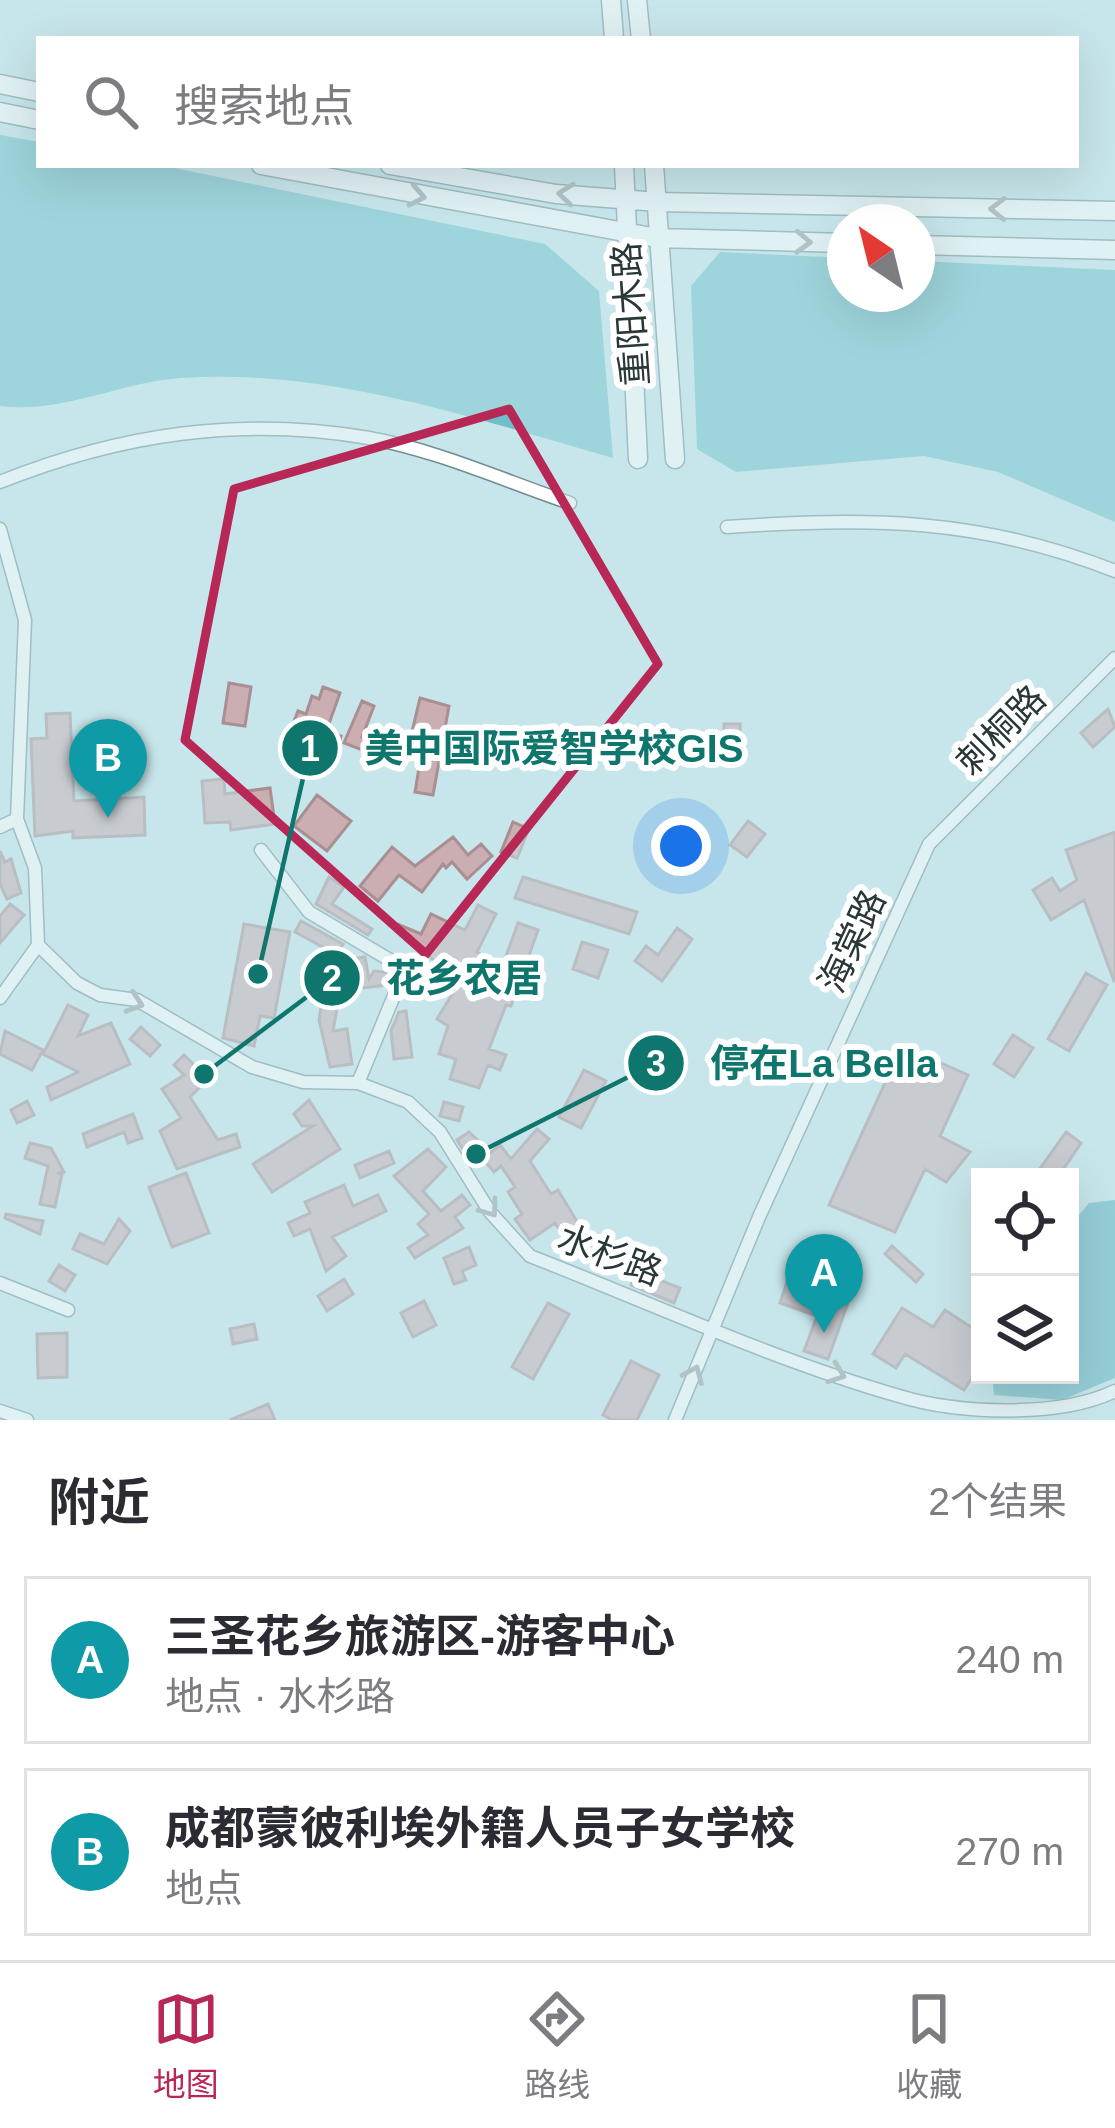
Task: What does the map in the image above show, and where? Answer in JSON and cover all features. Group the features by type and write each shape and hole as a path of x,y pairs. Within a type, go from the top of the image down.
{"street":[{"path":"610,0 614,36"},
{"path":"637,0 641,36"},
{"path":"0,84 36,91"},
{"path":"0,112 36,119"},
{"path":"277,168 657,238 827,243"},
{"path":"407,168 556,194 658,202 1115,211"},
{"name":"重阳木路","path":"624,168 638,459"},
{"name":"重阳木路","path":"654,168 675,459"},
{"path":"935,245 1115,250"},
{"path":"0,482 133,437 266,427 373,438 570,503"},
{"path":"727,527 855,518 949,525 1003,533 1115,571"},
{"path":"0,529 25,620 17,819 35,868 38,945 0,998"},
{"name":"刺桐路","path":"929,844 1115,658"},
{"path":"0,827 17,819"},
{"name":"海棠路","path":"675,1420 929,844"},
{"path":"261,850 309,912 405,969 358,1083"},
{"name":"水杉路","path":"38,945 77,983 100,995 137,1000 252,1067 302,1082 358,1083 408,1102 440,1132 490,1212 530,1256 902,1398 994,1409 1073,1407 1115,1391"},
{"path":"0,1283 68,1310"},
{"path":"0,1411 27,1420"}],"highlighted area":[{"path":"509,409 658,664 426,954 185,740 234,489"}],"shaded area":[{"path":"0,135 36,141 36,168 175,168 545,244 599,291 613,458 400,399 291,381 181,378 46,406 0,406"},
{"path":"720,252 827,257 827,312 935,312 935,262 1115,270 1115,522 998,472 924,456 736,472 697,449 691,286"},
{"path":"1115,1200 1115,1378 1062,1400 994,1395 993,1384 1079,1384 1079,1215 1089,1203"}],"building":[{"path":"229,683 251,687 245,726 223,723"},
{"path":"323,687 340,693 326,732 341,736 338,747 291,729 298,711 306,714 312,696 319,699"},
{"path":"420,698 449,706 433,795 415,792 423,743 410,740"},
{"path":"362,701 374,706 362,737 369,739 365,751 344,743"},
{"path":"1108,709 1115,727 1093,747 1081,733"},
{"path":"70,713 74,801 144,797 145,835 73,838 73,831 35,836 31,739 47,738 46,714"},
{"path":"724,724 740,724 741,753 724,754"},
{"path":"224,779 225,794 270,788 275,824 231,830 230,822 205,823 202,781"},
{"path":"317,795 351,821 327,851 294,826"},
{"path":"748,821 765,834 747,857 730,845"},
{"path":"513,822 529,829 517,858 501,852"},
{"path":"1115,832 1114,981 1084,900 1051,920 1033,890 1052,878 1060,891 1077,880 1066,850"},
{"path":"453,837 468,855 481,844 492,856 467,879 452,862 446,868 443,864 422,892 399,875 378,901 360,886 392,847 415,866"},
{"path":"0,851 5,862 11,859 21,893 7,899 0,884"},
{"path":"329,877 344,887 332,904 372,929 368,935 316,904"},
{"path":"523,877 637,912 629,934 515,898"},
{"path":"10,904 24,915 0,943 0,916"},
{"path":"478,905 496,914 477,952 502,967 518,923 538,930 511,1006 506,1005 489,1049 506,1055 500,1070 488,1065 479,1088 450,1079 456,1059 439,1054 448,1026 437,1019 454,991 432,978 437,964 397,924 421,934 431,914 465,930"},
{"path":"301,921 343,944 333,962 365,957 369,979 374,971 392,973 387,985 335,991 328,950 295,932"},
{"path":"244,924 290,932 274,1018 260,1016 254,1046 223,1038"},
{"path":"677,928 692,939 662,981 635,961 646,946 658,955"},
{"path":"582,942 608,950 598,978 573,969"},
{"path":"1086,973 1107,985 1069,1051 1048,1039"},
{"path":"323,995 339,998 333,1031 347,1029 352,1064 330,1067 319,1020"},
{"path":"68,1005 88,1015 78,1036 111,1023 130,1064 51,1100 47,1087 78,1072 43,1054"},
{"path":"406,1011 412,1057 394,1059 391,1031 399,1012"},
{"path":"141,1027 160,1045 150,1056 130,1039"},
{"path":"5,1031 43,1050 32,1070 0,1054"},
{"path":"1013,1035 1033,1048 1014,1077 994,1064"},
{"path":"902,1046 968,1075 940,1136 970,1152 946,1182 925,1169 895,1232 829,1205"},
{"path":"184,1055 208,1079 190,1097 218,1140 236,1134 240,1147 177,1169 160,1131 181,1118 162,1089 184,1075 174,1065"},
{"path":"584,1070 606,1081 581,1128 559,1117"},
{"path":"309,1100 340,1149 272,1192 253,1164 313,1126 302,1126 294,1114"},
{"path":"27,1101 34,1115 17,1123 11,1110"},
{"path":"444,1102 463,1107 459,1121 440,1116"},
{"path":"133,1114 142,1138 128,1143 124,1132 87,1147 83,1134"},
{"path":"537,1129 549,1139 530,1161 551,1194 558,1190 587,1238 572,1248 555,1223 530,1240 515,1219 522,1214 508,1192 515,1187 501,1166 494,1172 483,1159 500,1145 511,1159"},
{"path":"469,1132 485,1147 469,1159 457,1140"},
{"path":"1066,1132 1081,1143 1064,1168 1040,1168"},
{"path":"30,1143 51,1148 64,1172 57,1173 62,1174 55,1207 40,1204 48,1166 25,1158"},
{"path":"428,1149 446,1167 423,1191 441,1211 462,1195 470,1205 455,1217 463,1228 415,1258 408,1248 428,1235 418,1224 429,1214 394,1176"},
{"path":"389,1151 394,1163 360,1178 355,1165"},
{"path":"186,1173 209,1233 172,1247 149,1187"},
{"path":"344,1185 353,1206 378,1195 386,1211 332,1237 346,1256 326,1271 310,1229 294,1236 288,1223 310,1213 305,1202"},
{"path":"6,1214 43,1221 40,1234 5,1218"},
{"path":"119,1219 130,1231 107,1264 73,1249 80,1234 104,1244"},
{"path":"892,1246 923,1274 916,1282 885,1254"},
{"path":"469,1247 476,1265 462,1271 466,1280 454,1284 444,1258"},
{"path":"59,1265 75,1275 65,1291 49,1281"},
{"path":"637,1271 680,1288 674,1303 631,1285"},
{"path":"344,1279 353,1294 327,1311 318,1296"},
{"path":"788,1279 849,1300 828,1359 804,1351 817,1316 780,1303"},
{"path":"424,1301 436,1325 413,1337 401,1313"},
{"path":"548,1303 569,1314 533,1379 512,1367"},
{"path":"902,1308 933,1327 945,1310 971,1327 971,1379 964,1390 905,1354 896,1368 873,1354"},
{"path":"254,1324 257,1339 233,1344 230,1329"},
{"path":"67,1333 67,1377 38,1378 37,1334"},
{"path":"631,1361 659,1375 637,1420 612,1420 603,1415"},
{"path":"268,1404 275,1420 230,1420"}],"place":[{"name":"成都蒙彼利埃外籍人员子女学校","path":"108,818"},
{"name":"美中国际爱智学校GIS","path":"258,974"},
{"name":"花乡农居","path":"204,1074"},
{"name":"停在La Bella","path":"476,1154"},
{"name":"三圣花乡旅游区-游客中心","path":"824,1333"}]}
